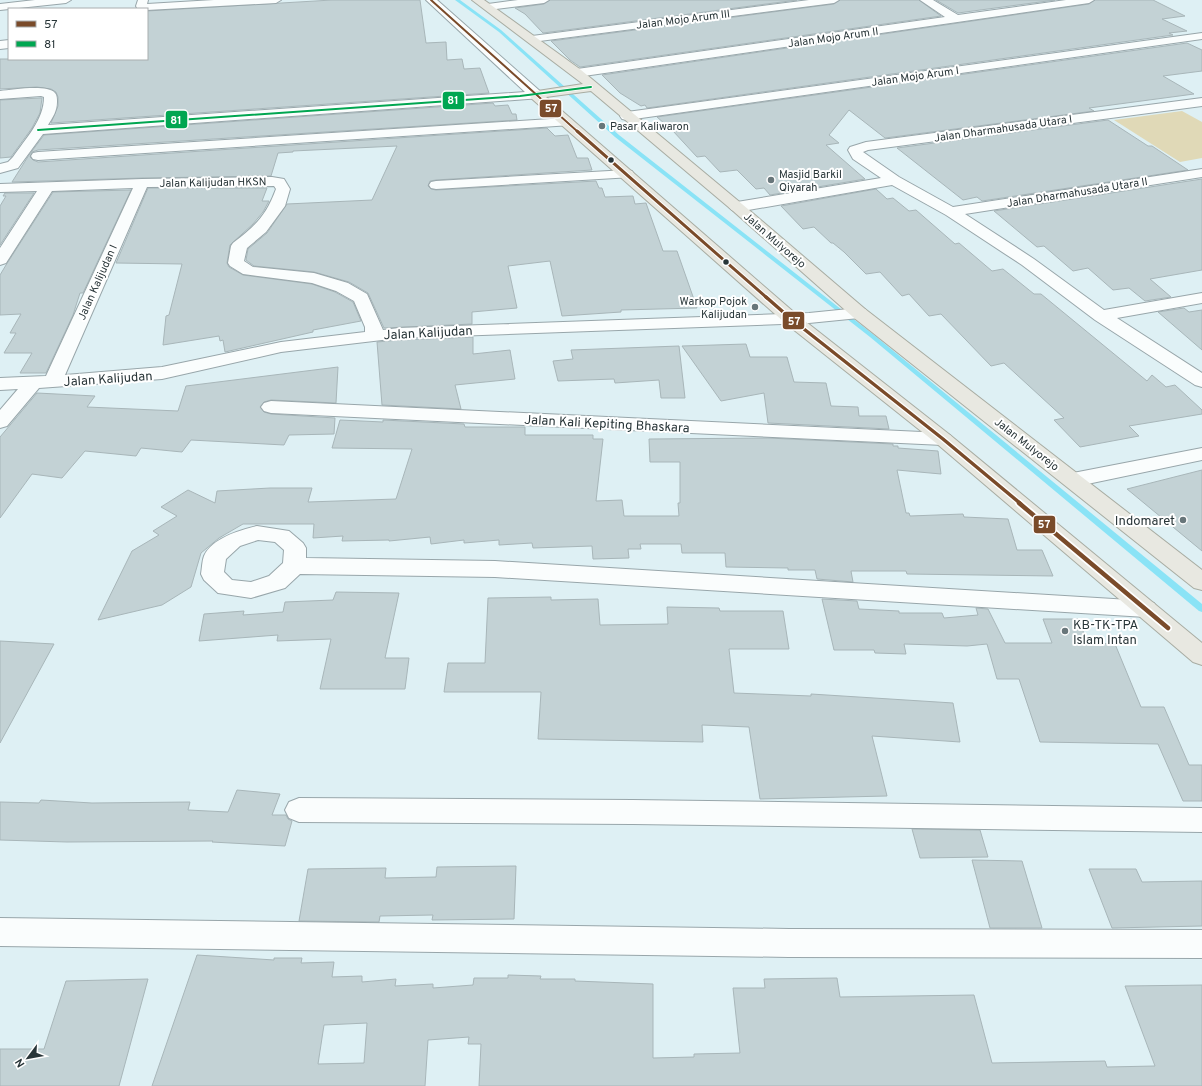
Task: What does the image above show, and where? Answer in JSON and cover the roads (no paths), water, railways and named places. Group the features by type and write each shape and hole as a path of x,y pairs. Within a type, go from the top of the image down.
{"main road":[{"name":"Jalan Mulyorejo","path":"477,0 494,7 532,39 577,73 591,87 737,207 856,314 1073,480 1202,582"},
{"path":"539,93 591,87"},
{"path":"539,93 566,122 627,174 1202,656"}],"street":[{"path":"0,7 67,0"},
{"path":"143,0 141,6 144,7 208,2 276,0"},
{"path":"431,0 539,93"},
{"path":"494,7 544,0"},
{"name":"Jalan Mojo Arum III","path":"532,39 834,0"},
{"path":"925,0 956,19"},
{"name":"Jalan Mojo Arum II","path":"577,73 1089,0"},
{"name":"Jalan Mojo Arum I","path":"627,116 1202,36"},
{"path":"0,95 43,92 50,95 50,112 38,156 25,177"},
{"path":"175,112 539,93"},
{"path":"0,168 13,165 30,143 47,126 539,93"},
{"name":"Jalan Dharmahusada Utara I","path":"1202,102 866,146 855,150 858,156 894,180 951,212 1028,262 1101,316 1202,381"},
{"path":"38,156 566,122"},
{"name":"Jalan Dharmahusada Utara II","path":"951,212 1202,173"},
{"path":"436,185 627,174"},
{"path":"0,188 25,177 226,175"},
{"name":"Jalan Kalijudan HKSN","path":"25,177 48,186 142,183 279,182 283,189 277,206 261,228 239,246 236,263 248,271 314,278 342,287 360,298 374,327 374,336"},
{"path":"737,207 894,180"},
{"name":"Jalan Kalijudan I","path":"53,382 142,183"},
{"path":"0,260 48,186"},
{"path":"1101,316 1202,298"},
{"name":"Jalan Kalijudan","path":"0,384 53,382 162,374 281,347 399,332 800,318 856,314"},
{"path":"0,422 33,383"},
{"name":"Jalan Kali Kepiting Bhaskara","path":"271,407 943,439"},
{"path":"1073,480 1202,454"},
{"path":"294,566 495,569 1146,609"},
{"path":"299,810 633,812 1202,820"},
{"path":"0,932 789,943 1202,944"}],"waterway":[{"path":"457,0 500,31 617,136 872,336 1202,609"}],"place":[{"name":"Pasar Kaliwaron","path":"602,126"},
{"name":"Masjid Barkil Qiyarah","path":"771,180"},
{"name":"Warkop Pojok Kalijudan","path":"755,307"},
{"name":"Indomaret","path":"1183,520"},
{"name":"KB-TK-TPA Islam Intan","path":"1065,631"}]}
